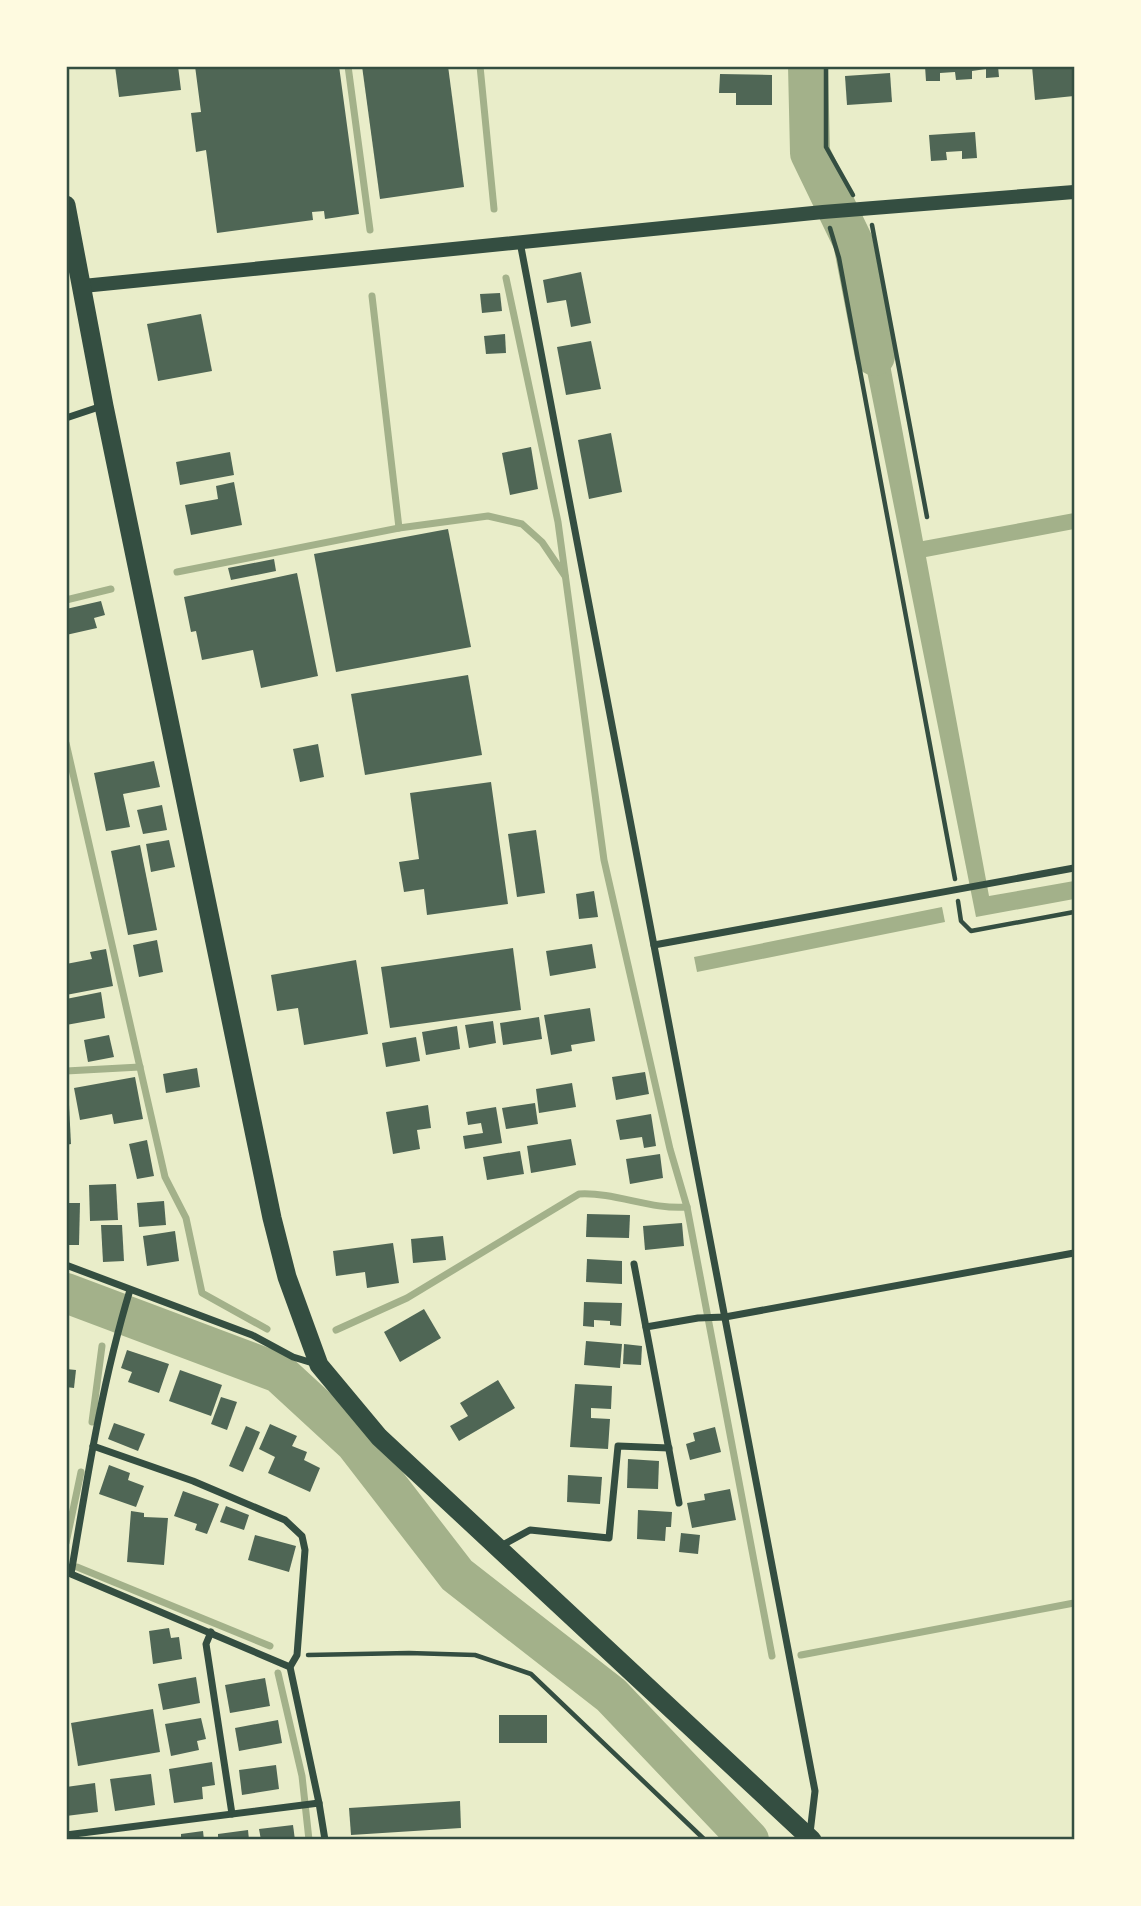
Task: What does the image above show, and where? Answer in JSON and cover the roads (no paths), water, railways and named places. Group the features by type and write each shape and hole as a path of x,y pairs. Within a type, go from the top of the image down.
{"highway":[{"path":"66,205 104,406 272,1218 287,1277 319,1365 379,1437 811,1838"}],"main road":[{"path":"83,286 858,208 1074,192"}],"street":[{"path":"519,242 815,1791 811,1838"},
{"path":"66,418 104,406"},
{"path":"654,945 1074,868"},
{"path":"646,1327 698,1318 725,1317 1074,1253"},
{"path":"634,1264 679,1503"},
{"path":"66,1265 252,1335 293,1357 319,1365"},
{"path":"130,1290 117,1332 93,1446 71,1574 290,1667"},
{"path":"93,1446 285,1520 302,1536 305,1550 297,1656 290,1667 315,1803 325,1839"},
{"path":"499,1548 530,1531 609,1538 618,1446 668,1448"},
{"path":"211,1632 206,1644 232,1814"},
{"path":"66,1835 315,1803"}],"waterway":[{"path":"348,66 370,230"},
{"path":"480,66 494,209"},
{"path":"808,66 810,153 853,242 875,356"},
{"path":"506,278 558,522 604,860 670,1149 687,1207 772,1656"},
{"path":"372,296 399,528"},
{"path":"177,572 399,528 488,516 522,524 542,542 565,576"},
{"path":"66,600 111,589"},
{"path":"66,743 165,1177 186,1218 202,1293 267,1329"},
{"path":"66,1071 140,1067"},
{"path":"336,1330 407,1298 579,1194 660,1206 687,1207"},
{"path":"66,1293 279,1373 355,1443 457,1575 611,1695 749,1840"},
{"path":"92,1422 102,1346"},
{"path":"66,1543 81,1472"},
{"path":"77,1567 270,1646"},
{"path":"801,1655 1074,1603"},
{"path":"278,1673 302,1776 309,1840"}]}
